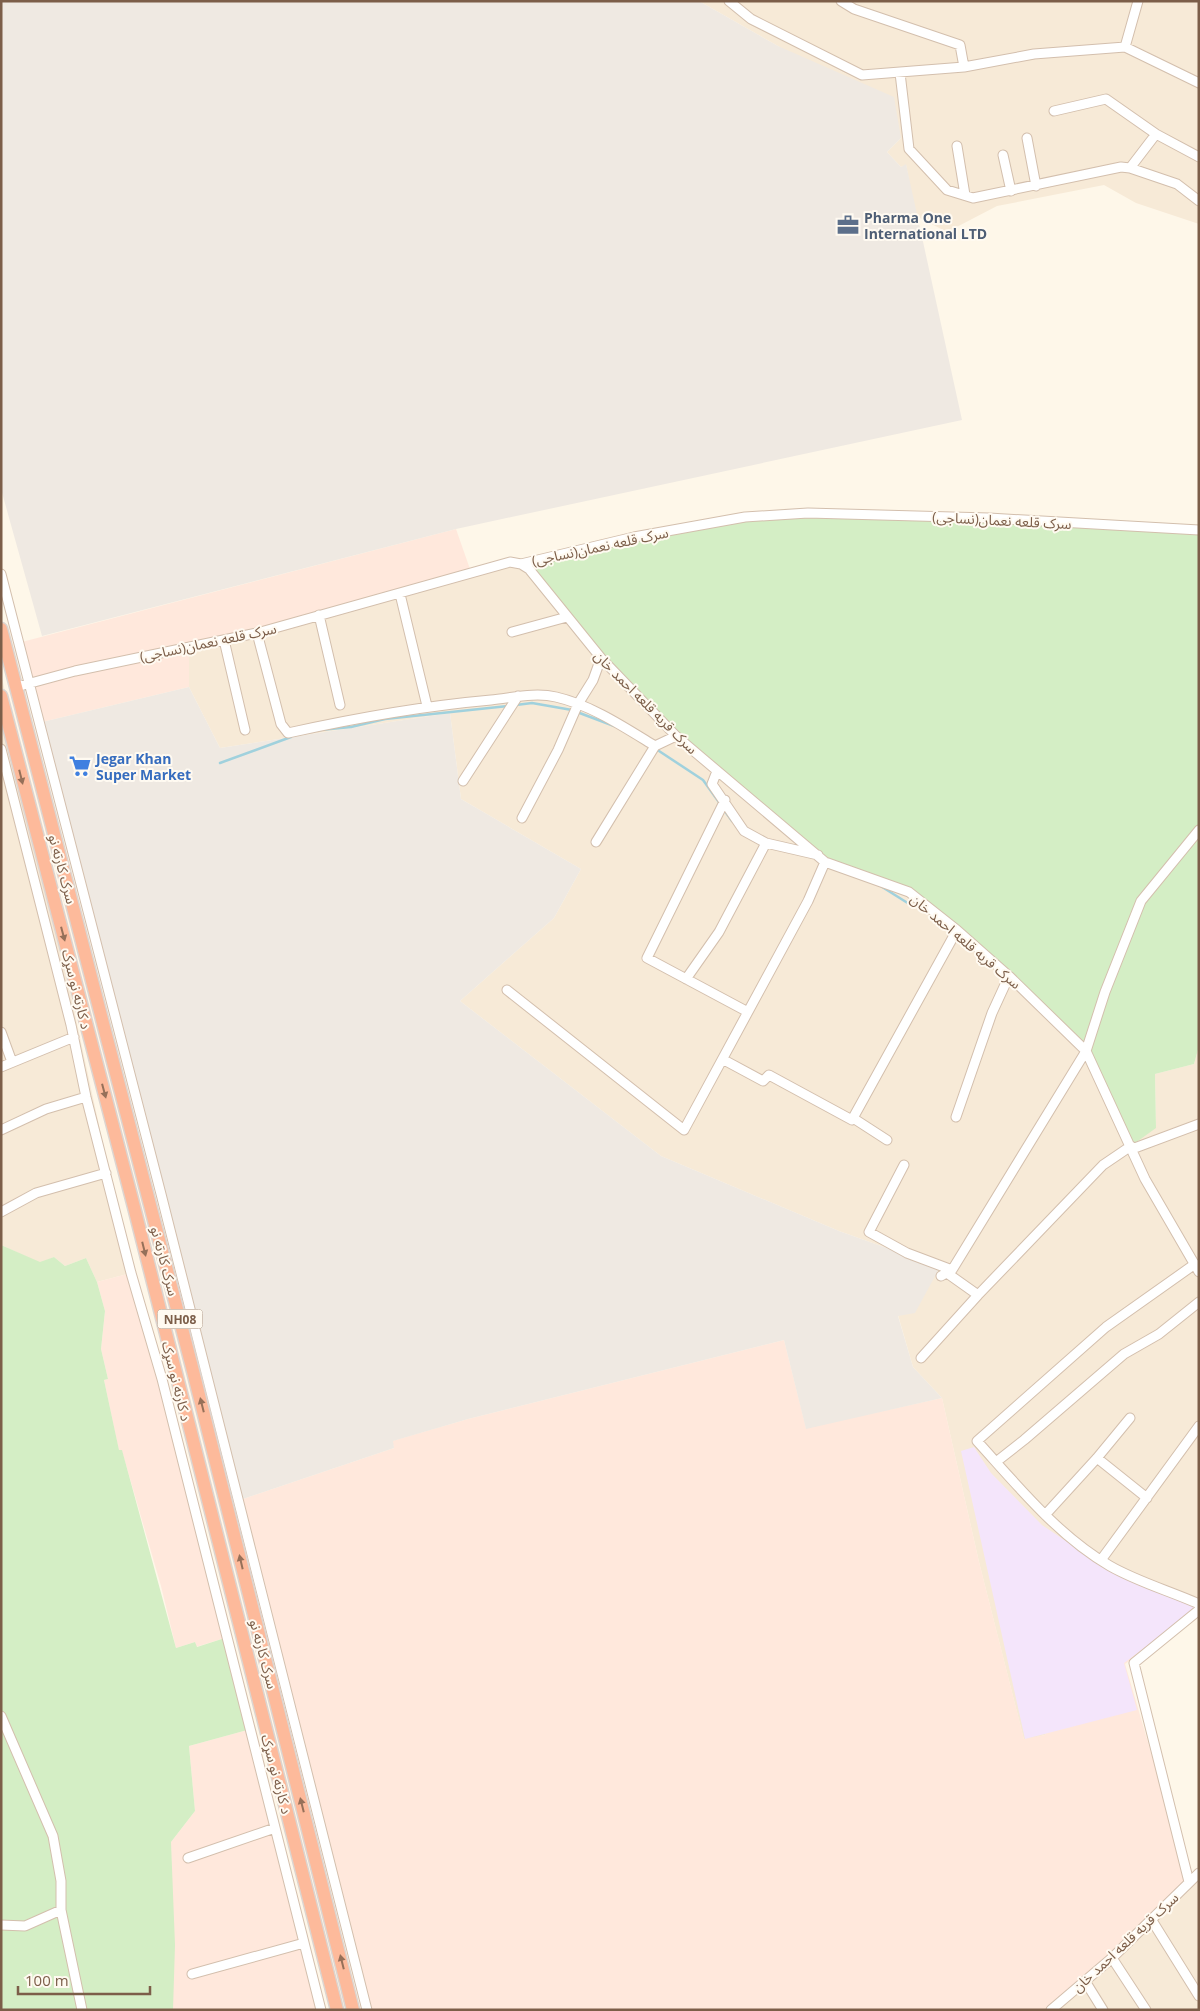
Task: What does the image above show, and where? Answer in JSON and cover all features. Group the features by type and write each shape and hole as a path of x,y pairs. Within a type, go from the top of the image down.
{"highway":[{"name":"سرک کارته نو","path":"1,630 22,686 29,740 193,1371 353,2010"},
{"name":"د کارته نو سړک","path":"1,696 7,746 32,845 134,1207 231,1597 337,2010"},
{"path":"7,746 29,740"},
{"path":"231,1597 248,1592"}],"street":[{"path":"730,1 750,19 862,75 900,74 964,67 1034,54 1125,47 1199,82"},
{"path":"842,1 854,9 960,45 964,67"},
{"path":"1125,47 1138,1"},
{"path":"900,74 909,149 947,190 974,198 1121,167 1130,168 1177,184 1199,201"},
{"path":"1054,111 1106,99 1156,134 1199,157"},
{"path":"1130,168 1156,134"},
{"path":"1027,138 1036,186"},
{"path":"957,146 965,195"},
{"path":"1003,155 1011,191"},
{"name":"سرک قلعه نعمان(نساجی)","path":"22,686 75,671 257,633 510,562 521,564 634,537 744,517 808,513 989,518 1199,530"},
{"name":"سرک قریه قلعه احمد خان","path":"521,564 529,569 601,658 676,736 822,858 909,892 957,930 1009,976 1086,1051 1145,1179 1197,1268"},
{"path":"1,574 22,686 161,1194 367,2010"},
{"path":"400,594 426,706"},
{"path":"319,616 340,704"},
{"path":"512,632 567,617"},
{"path":"257,633 281,724 288,732 426,706 518,696 554,696 578,704 654,746"},
{"path":"224,640 246,730"},
{"path":"522,818 558,750 578,704 593,680 601,658"},
{"path":"463,781 518,696"},
{"path":"596,842 654,746 676,736"},
{"path":"507,990 684,1130 724,1060 808,901 822,858 766,843 744,830 712,784 718,771"},
{"path":"724,800 647,958 748,1012"},
{"path":"947,1273 1086,1051 1105,992 1141,901 1199,830"},
{"path":"686,979 718,932 766,843"},
{"path":"32,845 86,1096 131,1272 162,1379 321,2010"},
{"path":"853,1118 957,930"},
{"path":"956,1117 992,1013 1009,976"},
{"path":"1,1032 12,1062"},
{"path":"1,1067 74,1037"},
{"path":"724,1060 763,1081 769,1075 852,1120 853,1118 887,1140"},
{"path":"1,1130 46,1109 86,1096"},
{"path":"921,1358 1103,1165 1132,1148 1199,1124"},
{"path":"904,1165 869,1232 947,1273 978,1296"},
{"path":"1,1212 36,1192 106,1173"},
{"path":"1197,1268 1106,1327 977,1440 1045,1515 1101,1560 1199,1604"},
{"path":"996,1462 1124,1354 1159,1334 1199,1302"},
{"path":"1045,1515 1097,1458 1130,1418"},
{"path":"1101,1560 1199,1426"},
{"path":"1097,1458 1147,1498"},
{"path":"1189,1882 1134,1663 1199,1610"},
{"path":"1,1716 53,1836 61,1881 61,1910 82,2010"},
{"path":"188,1858 275,1828"},
{"name":"سرک قریه قلعه احمد خان","path":"1051,2010 1112,1958 1199,1873"},
{"path":"1,1925 26,1926 61,1910"},
{"path":"1151,1919 1199,1996"},
{"path":"192,1974 304,1943"},
{"path":"1112,1958 1146,2010"},
{"path":"1085,1981 1104,2010"}],"shaded area":[{"path":"1,1 699,1 778,46 894,97 901,138 887,152 901,167 906,164 962,420 456,529 42,636 1,489"},
{"path":"699,1 1199,1 1199,224 1136,203 1104,185 997,206 947,232 916,216 906,165 901,167 887,152 901,138 778,46"},
{"path":"456,529 471,572 400,594 189,647 189,687 38,723 18,643"},
{"path":"521,564 1009,976 1156,1128 1155,1074 1194,1064 1199,1046 1199,1604 1109,1571 1045,1735 1024,1740 979,1562 942,1398 913,1367 898,1315 940,1267 839,1231 661,1156 460,1001 554,918 581,869 461,799 450,713 220,748 189,687 188,647"},
{"path":"1,673 131,1273 97,1282 86,1258 65,1266 54,1257 40,1263 1,1245"},
{"path":"189,687 220,748 450,713 461,799 581,869 554,918 460,1001 661,1156 839,1231 940,1267 915,1313 898,1316 913,1367 942,1398 806,1429 784,1340 468,1419 393,1441 394,1448 240,1500 38,723"},
{"path":"131,1273 228,1637 196,1647 195,1642 176,1648 161,1586 122,1451 119,1451 104,1380 108,1379 101,1349 105,1311 97,1282"},
{"path":"784,1340 806,1428 942,1398 979,1562 1024,1739 1045,1735 1109,1571 1199,1609 1125,1664 1189,1882 1051,2010 367,2010 240,1500 394,1448 392,1441 468,1419"},
{"path":"974,1447 991,1473 1042,1525 1106,1568 1199,1607 1124,1663 1137,1710 1025,1739 961,1451"},
{"path":"251,1729 321,2010 173,2010 171,1842 195,1811 189,1746"},
{"path":"1199,1873 1199,2010 1051,2010"}],"green space":[{"path":"808,513 1199,530 1199,1046 1194,1064 1155,1074 1156,1128 1131,1146 1086,1051 1049,1013 909,892 825,862 676,736 521,564 744,517"},
{"path":"1,1245 40,1262 54,1257 65,1266 86,1258 97,1282 105,1311 101,1349 108,1379 104,1380 119,1450 122,1450 176,1648 195,1642 197,1647 228,1637 251,1729 189,1746 195,1811 171,1842 175,1945 173,2010 1,2010"}],"waterway":[{"path":"516,705 532,703 572,710"},
{"path":"320,730 351,727 385,719 508,706"},
{"path":"577,712 614,726"},
{"path":"220,763 291,737"},
{"path":"656,749 703,780 721,805"},
{"path":"724,810 732,821"},
{"path":"879,885 914,907"}],"place":[{"name":"Pharma One International LTD","path":"848,225"},
{"name":"Jegar Khan Super Market","path":"80,766"}]}
